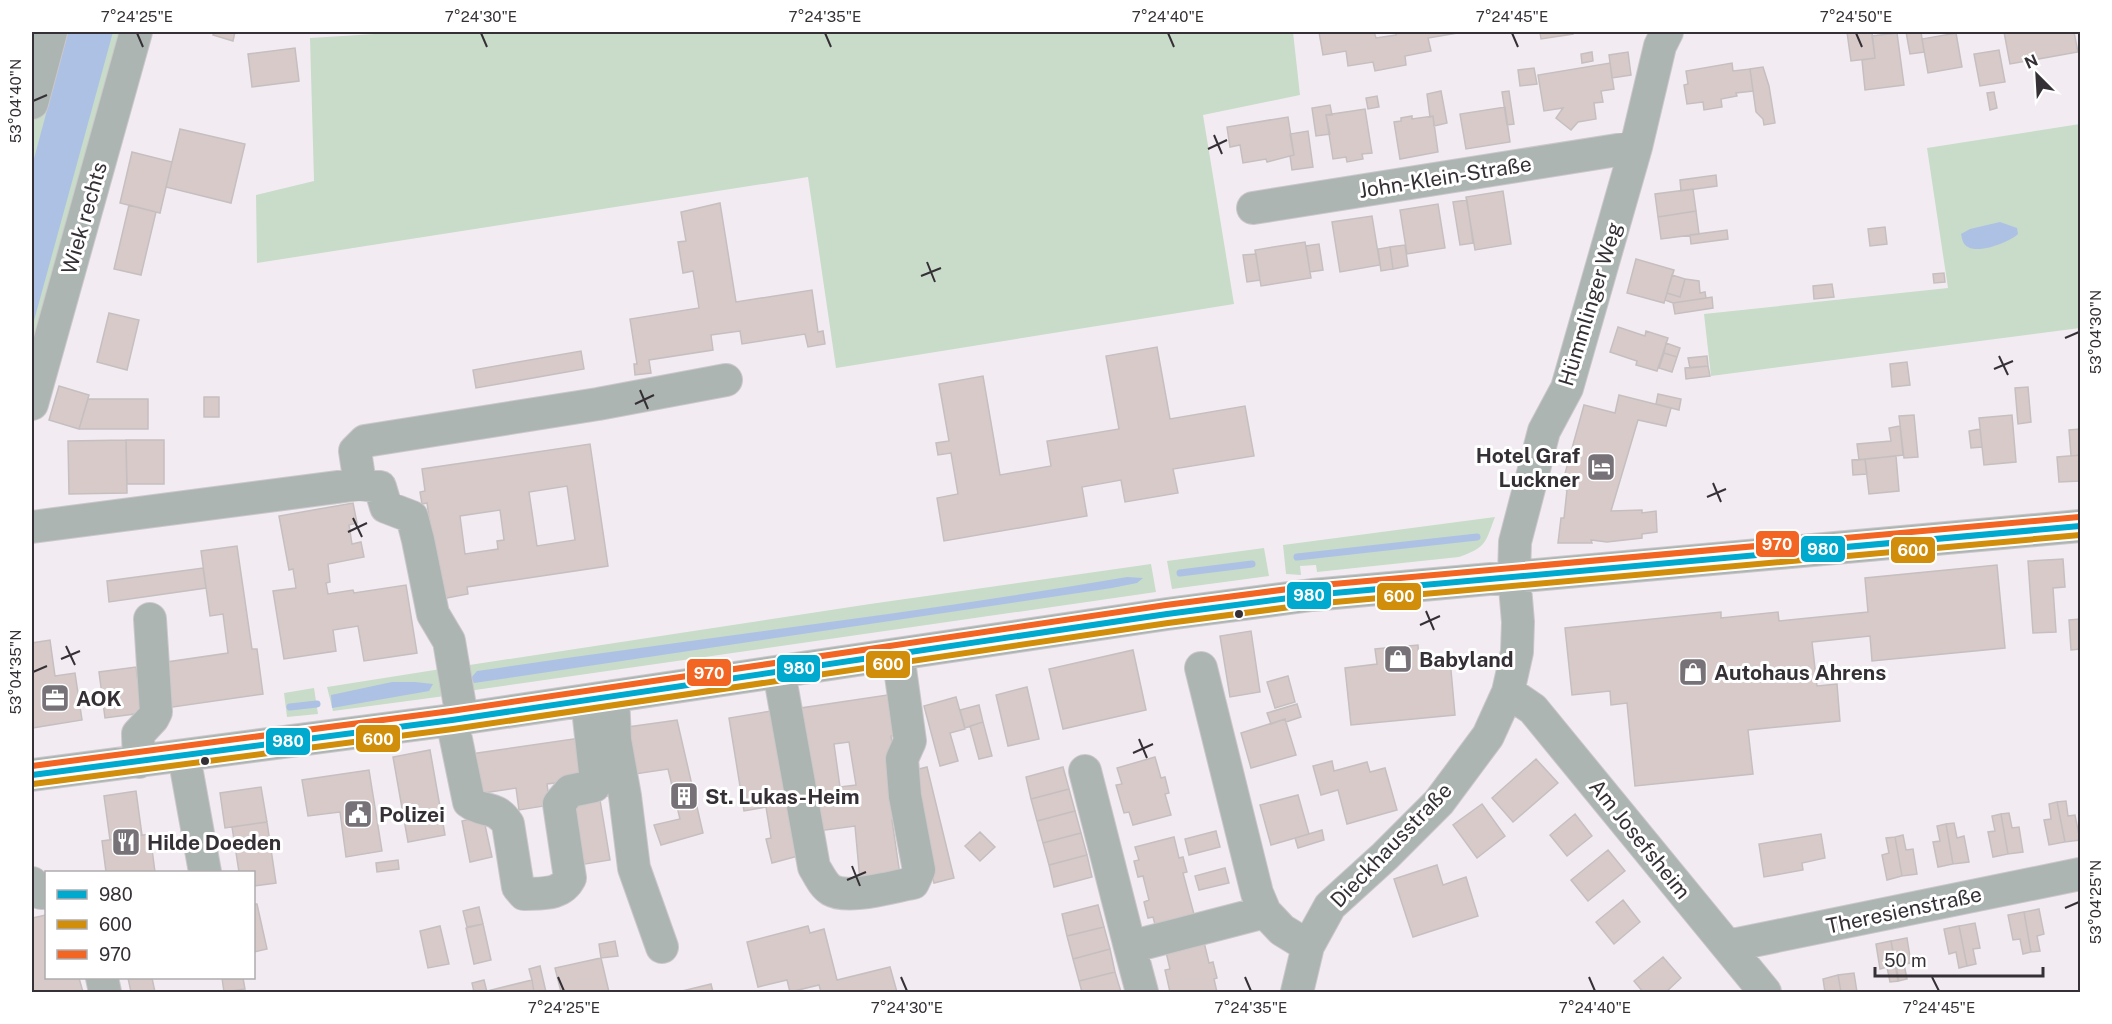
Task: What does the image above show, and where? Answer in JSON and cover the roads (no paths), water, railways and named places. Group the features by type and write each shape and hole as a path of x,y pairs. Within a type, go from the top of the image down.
{"street":[{"path":"32,103 51,32"},
{"name":"Wiek rechts","path":"32,404 136,32"},
{"name":"Hümmlinger Weg","path":"1514,575 1515,542 1544,431 1567,388 1636,147 1660,46 1667,32"},
{"name":"John-Klein-Straße","path":"1254,208 1636,147"},
{"path":"360,484 355,452 365,441 598,404 726,380"},
{"path":"32,527 360,484 380,487 386,507 412,517 433,614 449,641 469,802 493,810 508,824 518,887 524,894 556,892 567,885 570,878 559,804 570,791 594,786 596,781 600,698"},
{"path":"32,776 457,719 1246,603 1514,575 2080,526"},
{"name":"Dieckhausstraße","path":"1298,993 1308,945 1330,906 1439,802 1488,736 1508,692 1517,652 1518,622 1514,575"},
{"path":"139,762 138,734 156,712 150,619"},
{"path":"779,672 814,867 830,889 840,894 859,893 913,883 919,870 905,796 902,759 910,741 898,654"},
{"path":"1201,668 1257,893 1265,912 1282,930 1308,945"},
{"name":"Am Josefsheim","path":"1508,692 1533,709 1765,993"},
{"path":"600,698 615,740 634,868 662,946"},
{"path":"184,756 205,871"},
{"path":"1085,771 1142,993"},
{"name":"Theresienstraße","path":"1728,946 2080,874"},
{"path":"32,884 45,893"},
{"path":"1130,947 1265,912"}],"water":[{"path":"68,32 113,32 32,328 32,166"},
{"path":"2000,222 2017,228 2018,234 1986,248 1973,249 1964,243 1961,234 1970,229"},
{"path":"1127,577 1143,578 1137,583 1112,588 474,683 471,678 477,671 883,615"},
{"path":"392,682 433,684 429,691 332,708 331,695"}],"waterway":[{"path":"1297,557 1477,537"},
{"path":"1180,573 1252,564"},
{"path":"290,707 317,704"}],"place":[{"name":"Hotel Graf Luckner","path":"1601,467"},
{"name":"Babyland","path":"1398,659"},
{"name":"Autohaus Ahrens","path":"1693,672"},
{"name":"AOK","path":"55,698"},
{"name":"St. Lukas-Heim","path":"684,796"},
{"name":"Polizei","path":"358,814"},
{"name":"Hilde Doeden","path":"126,842"}]}
